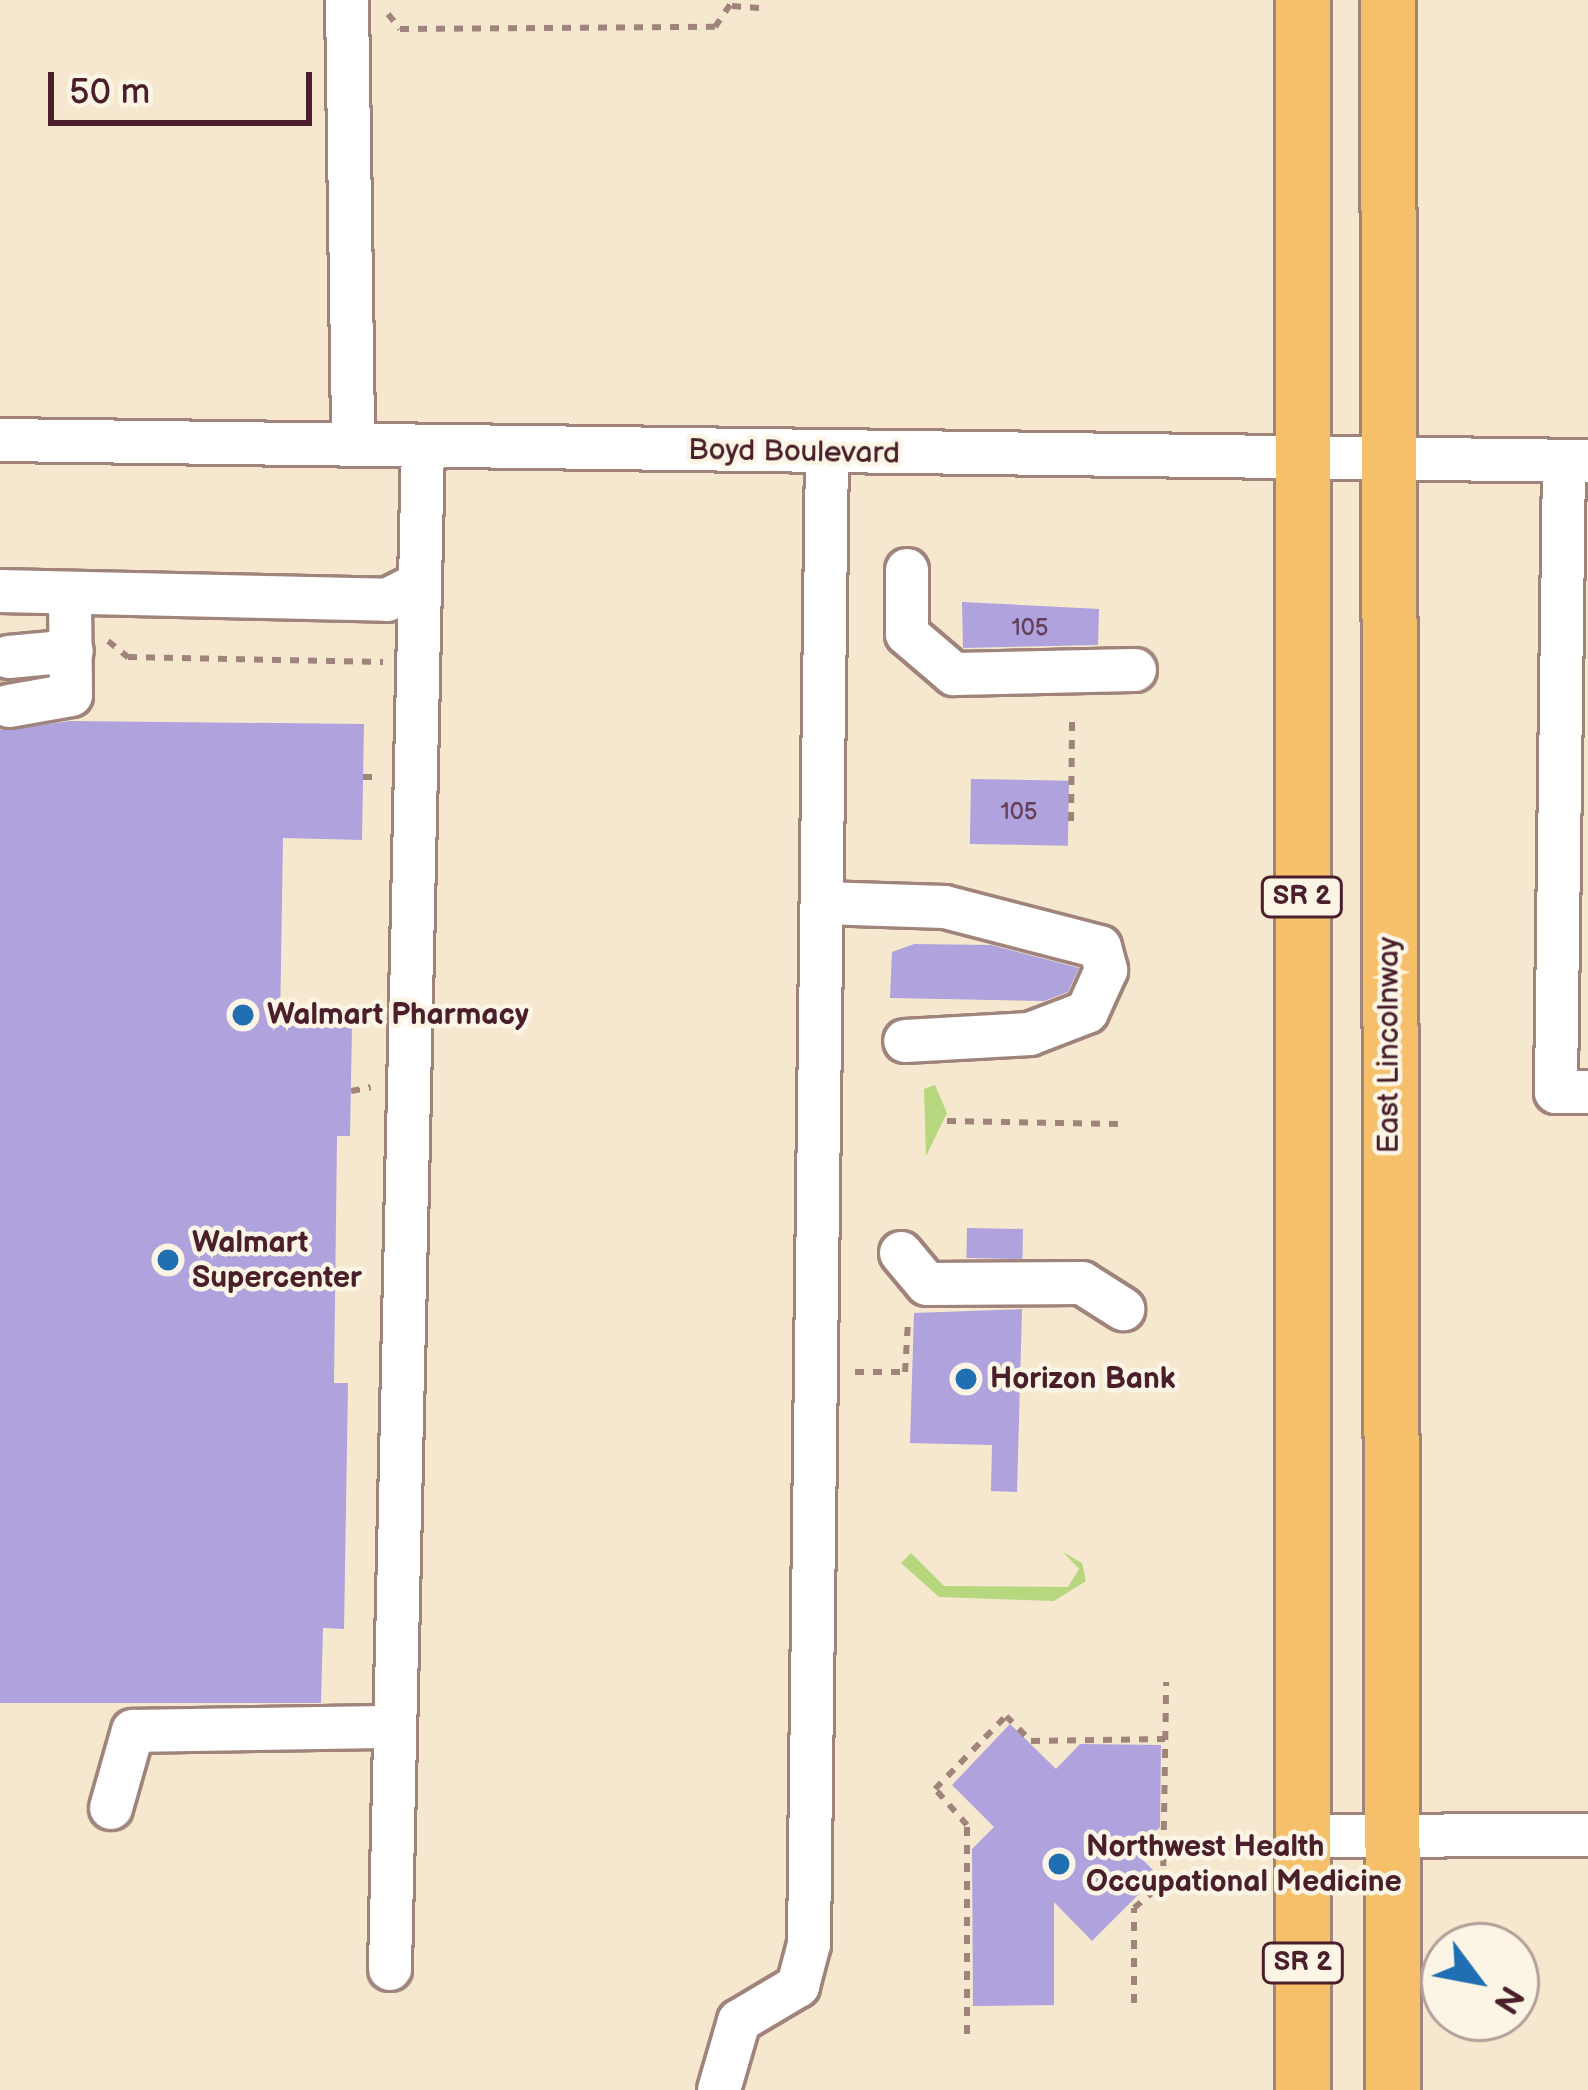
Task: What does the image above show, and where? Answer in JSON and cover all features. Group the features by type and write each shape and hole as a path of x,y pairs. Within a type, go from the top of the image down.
{"main road":[{"name":"SR 2","path":"1303,0 1303,2090"},
{"name":"East Lincolnway","path":"1388,0 1393,2090"},
{"path":"1302,1335 1390,1333"}],"street":[{"path":"347,0 353,445"},
{"name":"Boyd Boulevard","path":"0,440 1576,461"},
{"path":"390,1969 423,446"},
{"path":"719,2090 739,2021 798,1986 808,1966 827,452"},
{"path":"1576,461 1556,1091 1588,1092"},
{"path":"907,569 907,634 954,674 1135,670"},
{"path":"0,591 387,600 420,583"},
{"path":"9,681 83,654 70,593"},
{"path":"821,903 945,907 1100,947 1106,970 1087,1012 1030,1034 905,1041"},
{"path":"901,1253 927,1284 1082,1283 1123,1309"},
{"path":"111,1808 133,1731 395,1726"},
{"path":"1303,1836 1588,1835"}],"path":[{"path":"386,0 400,28 715,26 733,3 759,8"},
{"path":"83,654 387,662"},
{"path":"1071,821 1072,721"},
{"path":"363,777 384,777"},
{"path":"350,1091 371,1087"},
{"path":"946,1121 1118,1124"},
{"path":"815,1371 905,1372 908,1322"},
{"path":"1134,2003 1134,1908 1163,1884 1166,1682"},
{"path":"967,2033 967,1825 935,1790 1006,1716 1031,1741 1165,1738"}],"green space":[{"path":"935,1085 947,1113 926,1156 924,1089"},
{"path":"1063,1552 1082,1563 1086,1581 1054,1601 939,1597 901,1563 911,1553 944,1586 1068,1587 1079,1569"}],"building":[{"path":"962,602 1099,609 1098,645 963,648"},
{"name":"Walmart Supercenter","path":"71,721 364,724 362,840 283,838 280,1025 352,1025 350,1136 337,1136 334,1383 348,1383 344,1629 323,1628 321,1703 0,1703 0,730"},
{"path":"971,779 1069,781 1068,846 970,844"},
{"path":"914,944 991,945 1079,968 1068,992 1044,1001 890,998 892,952"},
{"path":"967,1228 1023,1229 1022,1259 966,1258"},
{"name":"Horizon Bank","path":"1022,1309 1017,1492 991,1491 992,1445 910,1443 914,1313"},
{"name":"Northwest Health Occupational Medicine","path":"1010,1724 1056,1769 1080,1744 1161,1745 1160,1827 1135,1852 1158,1875 1092,1941 1054,1902 1054,2005 973,2006 972,1849 994,1827 952,1785"}],"tunnel":[{"path":"0,681 9,681"}],"place":[{"name":"Walmart Pharmacy","path":"243,1015"},
{"name":"Walmart Supercenter","path":"168,1260"},
{"name":"Horizon Bank","path":"966,1379"},
{"name":"Northwest Health Occupational Medicine","path":"1059,1864"}]}
